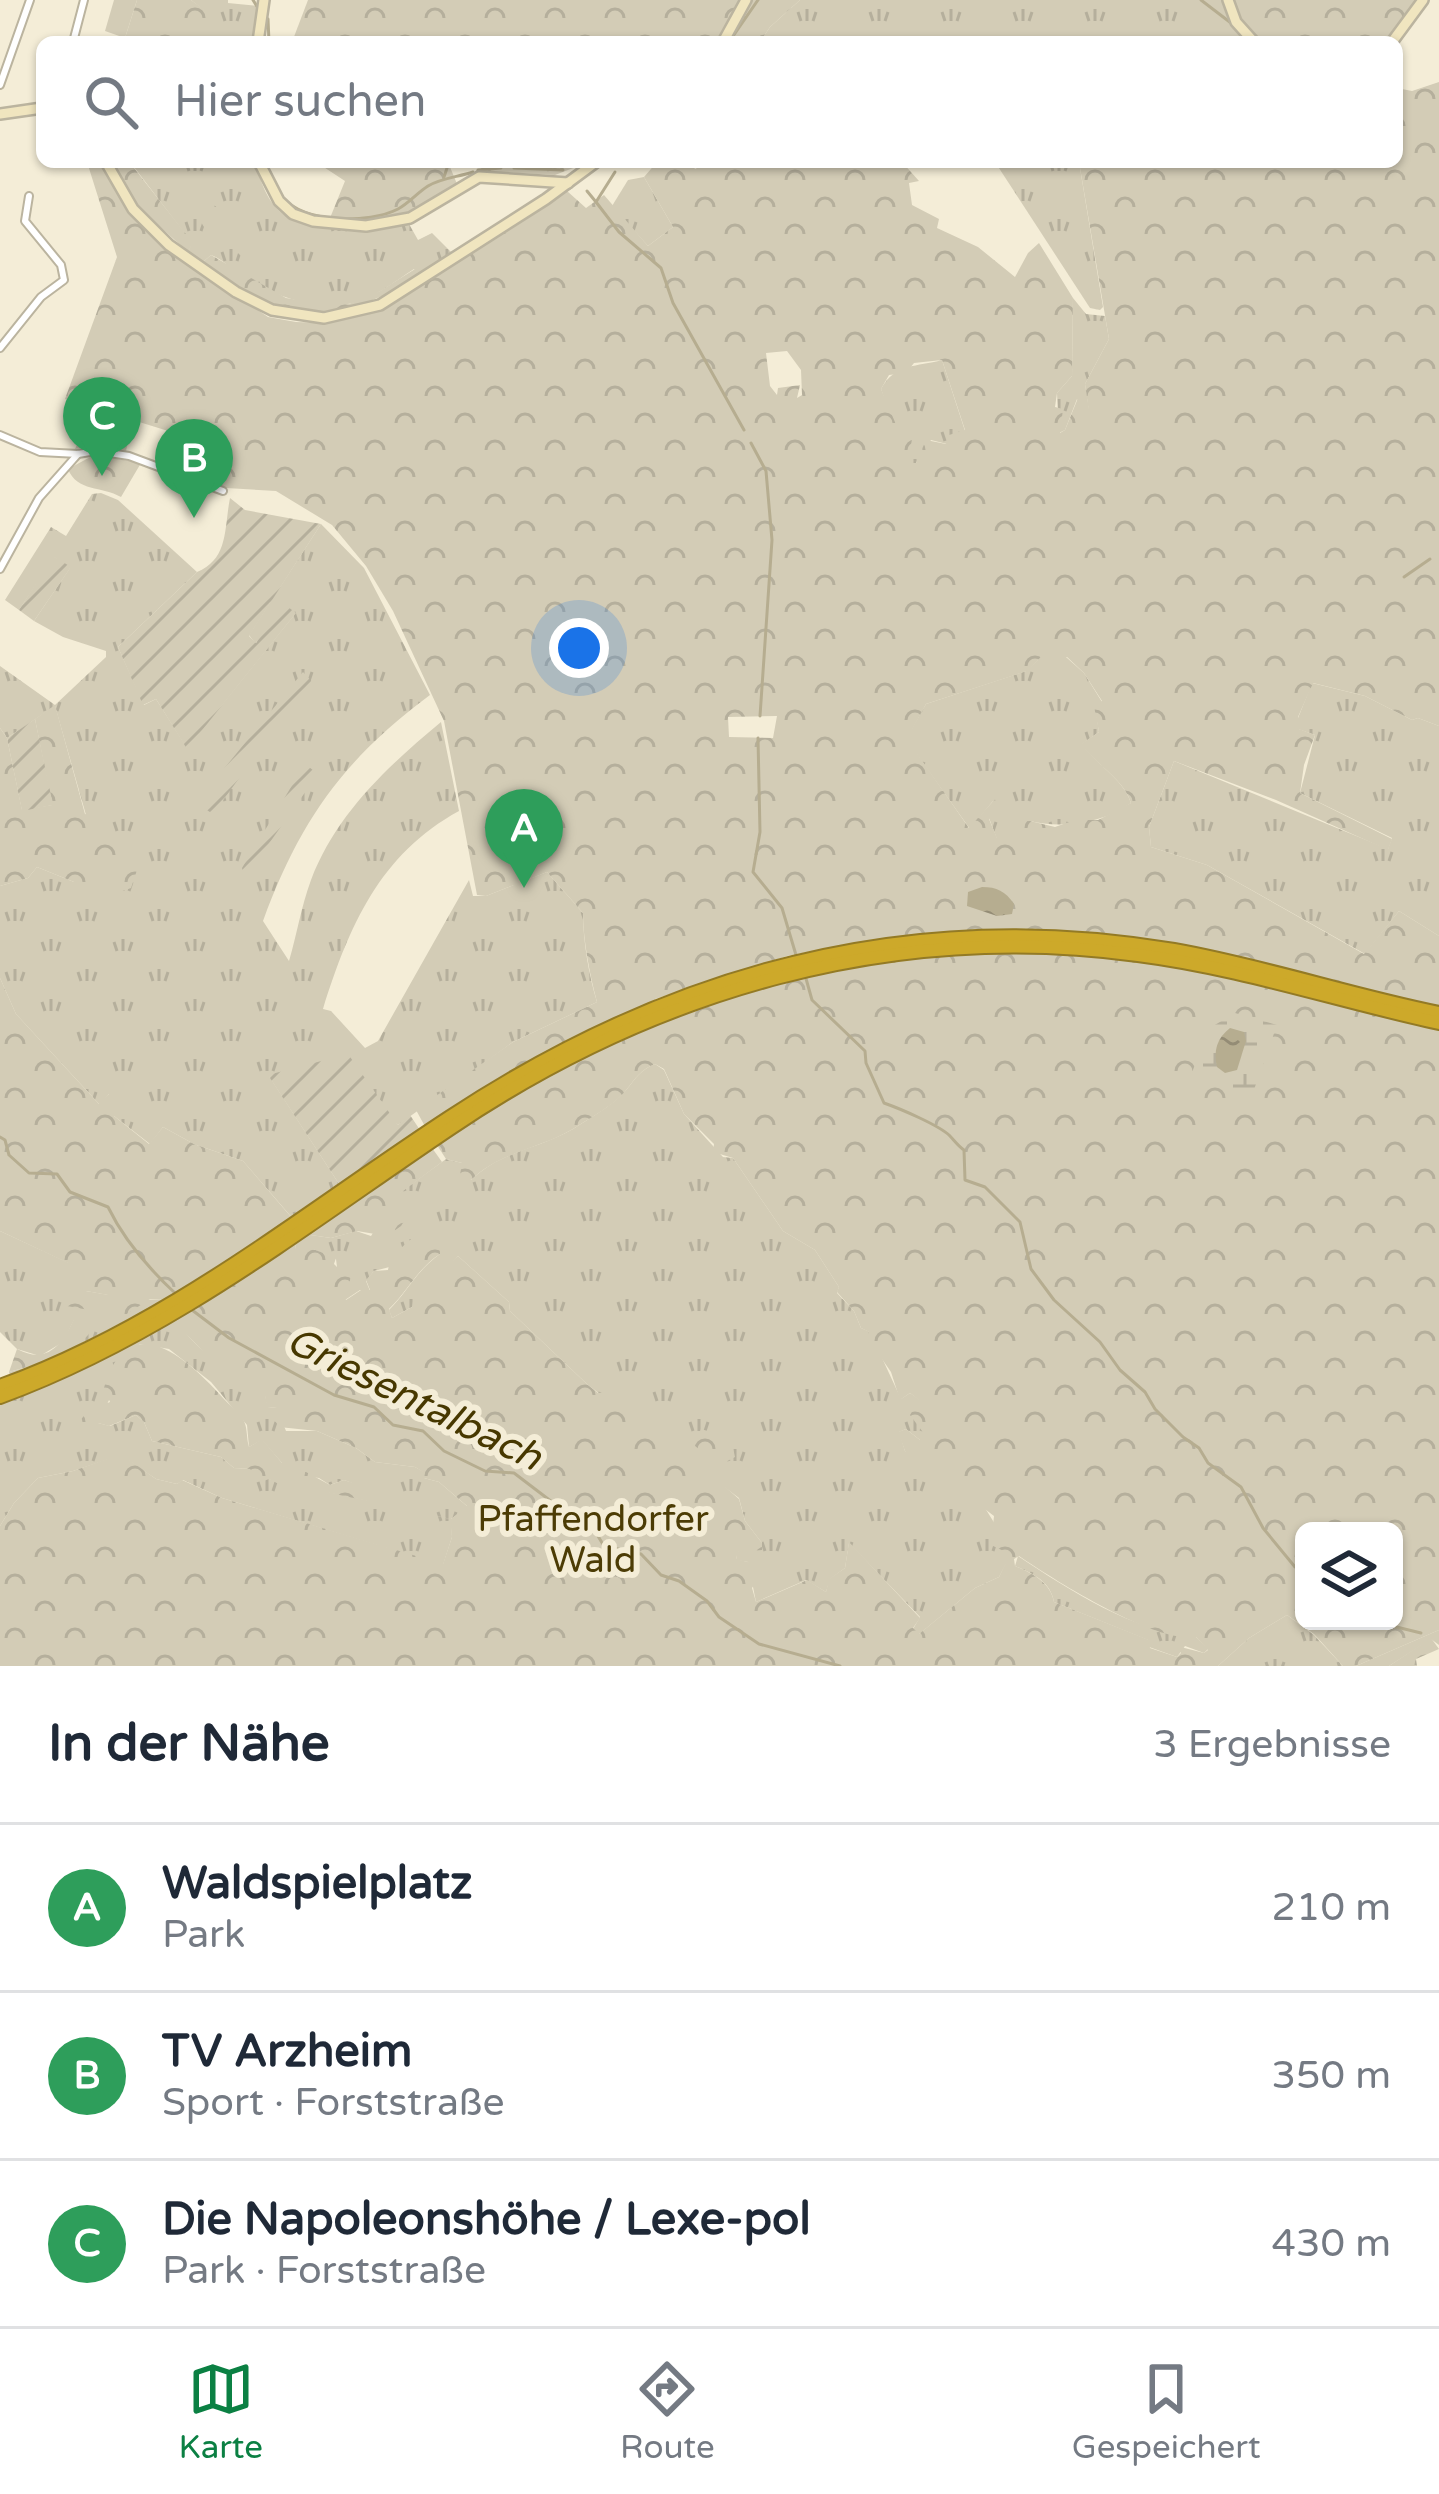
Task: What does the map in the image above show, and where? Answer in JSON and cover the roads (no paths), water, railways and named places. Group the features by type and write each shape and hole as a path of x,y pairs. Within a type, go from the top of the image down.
{"highway":[{"path":"0,1397 179,1311 499,1096 592,1044 666,1006 744,985 834,962 950,943 1061,937 1157,948 1439,1013"},
{"path":"950,943 1138,955 1211,967 1439,1023"},
{"path":"0,1387 91,1353"}],"street":[{"path":"0,85 30,0"},
{"path":"75,36 84,0"},
{"path":"259,36 263,0"},
{"path":"726,36 746,0"},
{"path":"1228,0 1236,22 1249,36"},
{"path":"1396,36 1423,0"},
{"path":"0,114 36,109"},
{"path":"109,168 133,209 169,245 236,292 272,310 324,317 380,305 588,168"},
{"path":"262,168 287,210 305,219 373,226 402,221 479,177 568,183"},
{"path":"0,348 41,297 64,280 61,265 25,221 29,196"},
{"path":"0,435 37,451 129,456 224,491"},
{"path":"0,568 39,498 78,454"}],"water":[{"path":"982,887 1007,896 1014,904 1012,914 997,916 967,906 968,892"},
{"path":"1230,1028 1244,1032 1246,1041 1237,1070 1225,1073 1217,1067 1216,1050"}],"waterway":[{"path":"253,0 258,8"},
{"path":"733,36 758,0"},
{"path":"1201,0 1231,23"},
{"path":"268,19 269,36"},
{"path":"444,177 447,168"},
{"path":"478,170 501,168"},
{"path":"514,168 563,170"},
{"path":"282,197 321,217 371,217 398,209 433,183 473,172"},
{"path":"587,191 596,202 615,172"},
{"path":"596,202 619,232 661,268 673,303 744,430"},
{"path":"751,443 766,471 772,540 760,716"},
{"path":"1404,577 1430,559"},
{"path":"758,738 760,832 753,872 782,908 796,955"},
{"path":"805,975 812,1000 865,1051 884,1103 937,1127 964,1150 965,1180 985,1187 1020,1222 1031,1269 1054,1300 1100,1342 1120,1370 1199,1448 1208,1463 1241,1487 1263,1528 1295,1567"},
{"name":"Griesentalbach","path":"0,1137 9,1155 29,1173 57,1174 70,1192 108,1207 138,1254 177,1295"},
{"name":"Griesentalbach","path":"192,1310 229,1338 334,1395 374,1407 393,1425 423,1431 444,1451 485,1471 514,1473 556,1505 590,1523 604,1546 641,1554 661,1575 679,1581 759,1644 840,1666"},
{"path":"1403,1629 1421,1633"}],"place":[{"name":"Die Napoleonshöhe / Lexe-pol","path":"102,476"},
{"name":"TV Arzheim","path":"194,518"},
{"name":"Waldspielplatz","path":"524,888"}],"park label":[{"name":"Pfaffendorfer Wald","path":"593,1540"}]}
